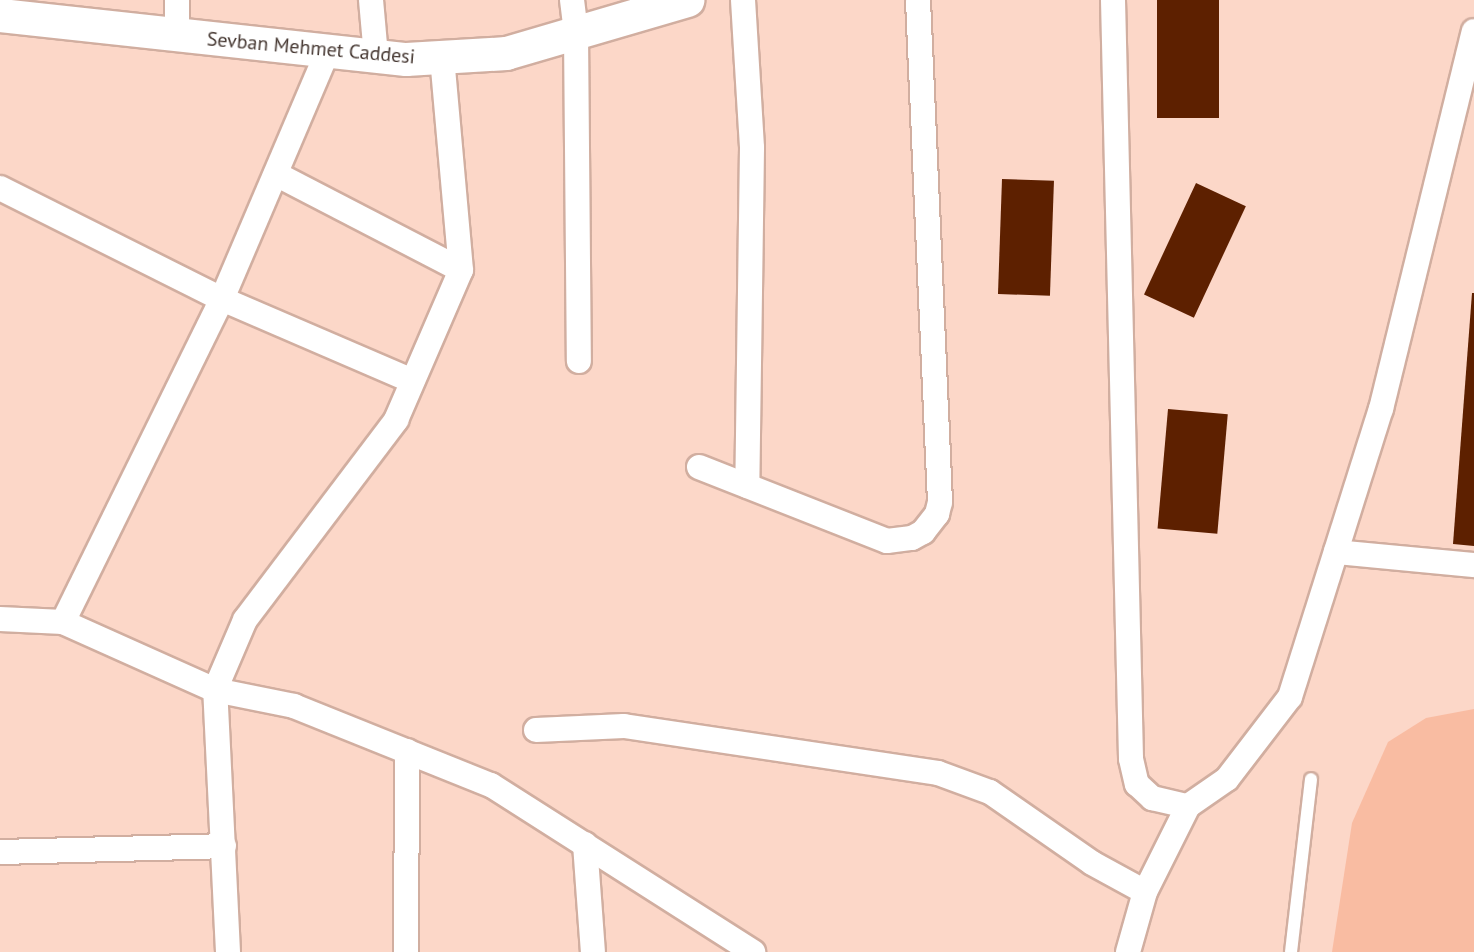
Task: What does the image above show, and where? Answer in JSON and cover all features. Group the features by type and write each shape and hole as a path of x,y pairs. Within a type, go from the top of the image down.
{"main road":[{"name":"Sevban Mehmet Caddesi","path":"0,15 376,56 442,57 506,53 687,0"}],"street":[{"path":"177,0 177,35"},
{"path":"371,0 376,56"},
{"path":"572,0 576,33 579,361"},
{"path":"743,0 752,148 747,486"},
{"path":"699,467 887,541 912,538 923,532 937,514 940,502 918,0"},
{"path":"1113,0 1131,759 1137,784 1152,798 1188,806"},
{"path":"1128,952 1146,892 1188,806 1227,779 1290,697 1382,409 1474,32"},
{"path":"63,622 222,299 328,51"},
{"path":"228,952 215,690 245,620 396,420 461,270 442,57"},
{"path":"276,174 461,270"},
{"path":"0,188 222,299 412,381"},
{"path":"1336,552 1474,565"},
{"path":"0,619 63,622 215,690 294,706 491,785 753,952"},
{"path":"536,730 624,726 938,773 996,796 1092,863 1146,892"},
{"path":"406,952 407,751"},
{"path":"585,844 593,952"},
{"path":"0,852 224,846"}],"lane":[{"path":"1291,952 1311,778"}],"shaded area":[{"path":"1474,709 1474,952 1332,952 1352,823 1388,742 1426,718"}],"building":[{"path":"1157,0 1219,0 1219,118 1157,118"},
{"path":"1002,179 1054,181 1050,296 998,294"},
{"path":"1196,183 1246,206 1194,318 1144,294"},
{"path":"1472,293 1474,293 1474,546 1453,544"},
{"path":"1168,409 1228,414 1217,534 1158,529"}]}
